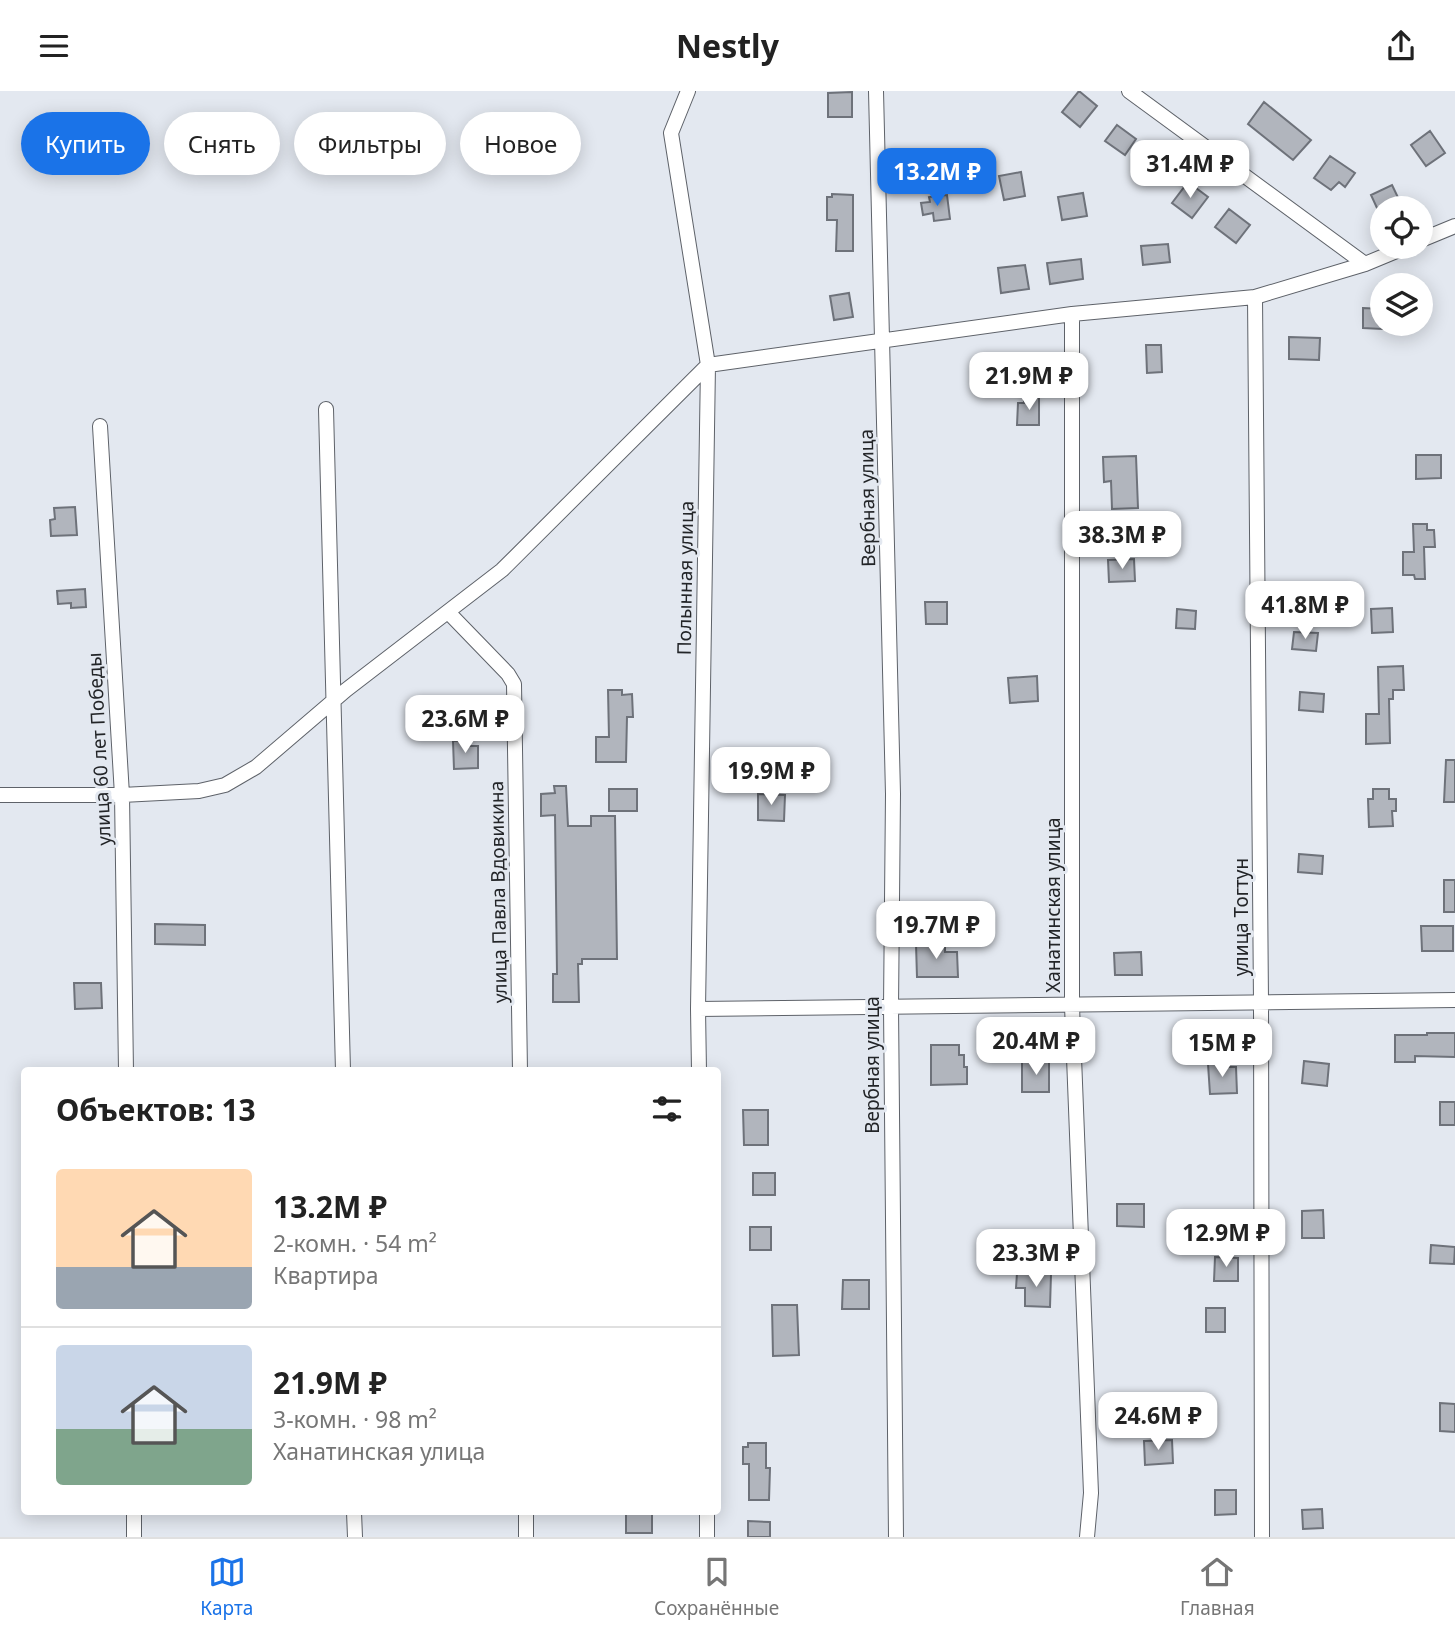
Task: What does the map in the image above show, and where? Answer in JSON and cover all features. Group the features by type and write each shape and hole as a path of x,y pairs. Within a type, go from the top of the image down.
{"street":[{"name":"Полынная улица","path":"688,91 671,133 708,365 699,1067"},
{"name":"Вербная улица","path":"877,91 892,795 891,1007 896,1537"},
{"path":"1129,91 1365,264"},
{"path":"1433,235 1455,226"},
{"path":"0,795 122,795 200,791 225,785 256,767 334,701 502,570 708,365 1072,314 1255,297 1377,259"},
{"name":"улица Тогтун","path":"1255,297 1262,1537"},
{"name":"Ханатинская улица","path":"1072,314 1072,1006 1091,1493 1087,1537"},
{"path":"326,409 343,1067"},
{"name":"улица 60 лет Победы","path":"100,426 122,795 127,1067"},
{"name":"улица Павла Вдовикина","path":"447,612 509,674 514,684 520,1067"},
{"path":"698,1009 1455,1000"},
{"path":"134,1515 134,1537"},
{"path":"354,1515 355,1537"},
{"path":"526,1515 526,1537"},
{"path":"707,1515 707,1537"}],"building":[{"path":"1079,91 1097,106 1080,127 1062,112"},
{"path":"852,92 852,117 828,117 828,93"},
{"path":"1264,102 1311,140 1293,160 1248,124"},
{"path":"1117,125 1136,139 1125,155 1105,141"},
{"path":"1430,131 1445,153 1426,166 1411,145"},
{"path":"1330,156 1355,173 1345,187 1339,182 1331,190 1314,178"},
{"path":"1021,172 1025,196 1004,200 999,176"},
{"path":"1188,182 1208,197 1192,218 1172,203"},
{"path":"1392,185 1397,196 1371,196"},
{"path":"1083,193 1087,216 1062,220 1058,197"},
{"path":"832,194 853,195 853,251 836,251 837,220 827,220 827,197 832,197"},
{"path":"947,195 950,219 934,221 933,213 923,215 921,203 930,202 929,197"},
{"path":"1229,209 1250,225 1236,243 1215,227"},
{"path":"1168,244 1170,262 1143,265 1141,246"},
{"path":"1081,259 1083,279 1050,284 1047,263"},
{"path":"1025,265 1029,289 1001,293 998,268"},
{"path":"849,293 853,317 834,320 830,296"},
{"path":"1363,308 1370,308 1370,328 1363,328"},
{"path":"1289,337 1320,338 1319,360 1289,359"},
{"path":"1146,345 1161,345 1162,372 1147,373"},
{"path":"1024,397 1039,397 1039,425 1017,425 1018,403 1024,403"},
{"path":"1416,455 1441,455 1441,478 1416,479"},
{"path":"1136,456 1138,508 1112,509 1111,481 1104,482 1103,457"},
{"path":"75,507 77,535 51,536 50,520 55,519 54,508"},
{"path":"1413,524 1427,524 1427,530 1434,530 1435,547 1424,547 1425,579 1403,575 1403,552 1414,552"},
{"path":"1134,559 1135,581 1109,582 1108,560"},
{"path":"85,589 86,607 71,608 71,603 58,604 57,591"},
{"path":"925,602 947,602 947,624 926,624"},
{"path":"1392,608 1393,632 1372,633 1371,609"},
{"path":"1177,609 1196,611 1195,629 1176,628"},
{"path":"1294,632 1318,633 1316,651 1292,649"},
{"path":"1403,666 1404,690 1393,690 1393,699 1389,699 1390,743 1366,744 1366,714 1379,714 1378,667"},
{"path":"1037,676 1038,701 1010,703 1008,678"},
{"path":"608,690 622,690 622,695 632,694 633,717 627,717 626,762 596,762 596,737 609,737"},
{"path":"1300,692 1324,694 1323,712 1299,710"},
{"path":"469,740 469,746 478,746 478,768 454,769 453,741"},
{"path":"1446,760 1455,760 1455,802 1444,802"},
{"path":"554,786 566,786 568,826 591,826 591,816 615,816 617,959 582,959 582,964 578,964 579,1002 553,1002 553,974 557,974 555,815 541,816 541,794 555,793"},
{"path":"609,789 637,789 637,811 609,811"},
{"path":"1373,789 1389,789 1389,799 1396,799 1396,811 1392,811 1393,826 1369,827 1368,799 1373,799"},
{"path":"758,794 785,795 784,821 758,820"},
{"path":"1299,854 1323,856 1322,874 1298,872"},
{"path":"1444,880 1455,880 1455,912 1444,912"},
{"path":"155,924 205,925 205,945 155,944"},
{"path":"1421,926 1453,926 1453,951 1422,951"},
{"path":"916,944 945,944 945,952 957,952 958,977 917,977"},
{"path":"1141,952 1142,975 1115,975 1114,953"},
{"path":"74,983 101,983 102,1008 75,1009"},
{"path":"1455,1033 1455,1057 1415,1056 1415,1062 1395,1062 1395,1035"},
{"path":"931,1045 959,1045 959,1055 964,1055 964,1067 967,1067 967,1084 931,1085"},
{"path":"1022,1061 1049,1061 1049,1092 1022,1092"},
{"path":"1304,1061 1329,1064 1327,1086 1302,1083"},
{"path":"1224,1063 1224,1067 1236,1067 1237,1093 1210,1094 1208,1064"},
{"path":"1440,1102 1455,1102 1455,1125 1440,1125"},
{"path":"743,1110 768,1110 768,1145 744,1145"},
{"path":"753,1173 775,1173 775,1195 753,1195"},
{"path":"1117,1204 1144,1204 1144,1227 1117,1226"},
{"path":"1323,1210 1324,1238 1302,1238 1302,1211"},
{"path":"750,1227 771,1227 771,1250 750,1250"},
{"path":"1431,1245 1455,1247 1454,1264 1430,1263"},
{"path":"1215,1257 1238,1258 1238,1281 1214,1281"},
{"path":"1017,1273 1051,1274 1050,1307 1025,1306 1025,1288 1016,1288"},
{"path":"843,1280 869,1280 869,1309 842,1309"},
{"path":"772,1305 797,1305 799,1355 773,1356"},
{"path":"1206,1308 1225,1308 1225,1332 1206,1332"},
{"path":"1440,1403 1455,1404 1455,1432 1440,1431"},
{"path":"1172,1440 1173,1463 1145,1465 1144,1441"},
{"path":"748,1443 766,1443 766,1468 770,1468 769,1500 749,1500 749,1464 743,1464 743,1447 748,1447"},
{"path":"1215,1490 1236,1490 1236,1514 1215,1515"},
{"path":"1322,1509 1323,1528 1303,1529 1302,1510"},
{"path":"626,1515 652,1515 652,1533 626,1533"},
{"path":"748,1521 770,1522 770,1537 748,1537"}]}
